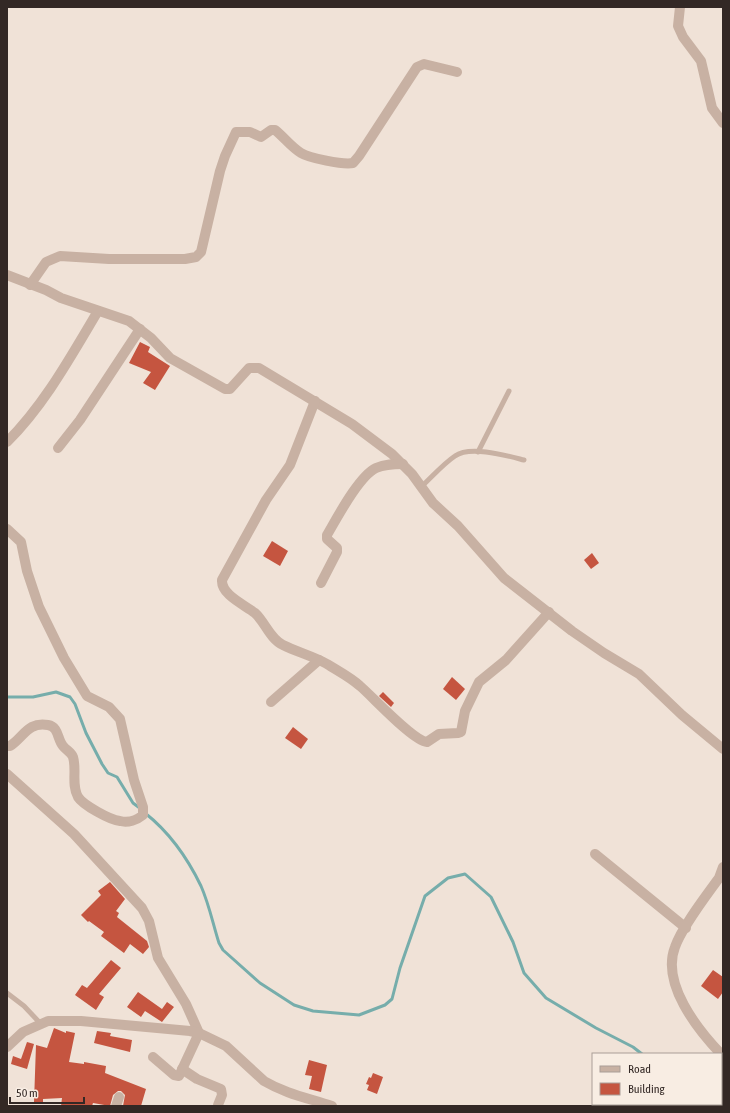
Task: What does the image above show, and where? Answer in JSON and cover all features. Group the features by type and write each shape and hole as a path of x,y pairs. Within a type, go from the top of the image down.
{"street":[{"path":"680,7 678,26 683,37 701,61 712,108 723,124"},
{"path":"30,285 46,262 60,256 109,259 196,258 201,252 225,156 236,132 250,132 261,136 271,130 275,130 300,152 306,155 342,163 353,163 417,67 424,64 457,72"},
{"path":"7,275 98,311 124,319 151,338 170,358 225,389 230,389 249,368 259,368 315,401 366,434 403,464 433,503 458,526 504,578 604,654 640,674 682,716 723,749"},
{"path":"7,442 20,429 58,378 98,311"},
{"path":"58,448 93,402 140,329"},
{"path":"315,401 290,465 266,500 225,574 222,584 236,601 257,615 279,642 296,652 319,660 359,686 387,713 420,740 426,742 439,734 461,732 465,711 479,682 506,660 549,612"},
{"path":"322,583 337,552 337,548 327,539 327,535 347,501 374,468 384,465 403,464"},
{"path":"7,529 20,542 39,607 64,658 87,696 109,707 120,719 134,780 143,807 143,815 134,820 118,821 90,807 80,800 74,786 73,756 62,745 56,729 50,725 40,725 30,728 25,731 17,742 7,746"},
{"path":"271,702 319,660"},
{"path":"7,774 74,834 142,908 149,921 158,958 186,1004 199,1033 179,1076 174,1075 153,1057"},
{"path":"595,854 686,928"},
{"path":"720,1053 696,1026 680,996 672,975 675,947 719,878 723,867"},
{"path":"7,1047 23,1032 40,1023 48,1021 81,1021 199,1033 226,1046 264,1081 287,1093 332,1106"},
{"path":"182,1069 198,1079 220,1089 222,1095 218,1105"}],"lane":[{"path":"478,452 508,391"},
{"path":"421,487 459,453 478,452 503,455 524,460"},
{"path":"7,993 24,1006 40,1023"}],"building":[{"path":"140,342 150,347 148,352 170,366 155,390 143,383 151,372 129,363"},
{"path":"272,541 288,551 280,566 263,556"},
{"path":"592,553 599,563 591,569 584,560"},
{"path":"452,677 465,689 456,700 443,689"},
{"path":"383,692 394,703 391,707 379,696"},
{"path":"293,727 308,739 301,749 285,738"},
{"path":"110,882 125,899 116,911 119,913 117,917 147,941 149,947 143,954 130,944 124,953 101,936 104,932 89,921 88,922 81,915 101,895 98,891"},
{"path":"111,960 121,968 99,994 104,997 96,1010 75,995 82,985 87,988"},
{"path":"713,970 723,977 723,992 718,999 701,986"},
{"path":"138,992 162,1009 167,1002 174,1007 162,1022 145,1011 141,1017 127,1007"},
{"path":"54,1028 66,1033 66,1031 75,1033 69,1062 84,1064 84,1062 106,1066 105,1073 146,1089 141,1106 123,1106 125,1095 121,1091 118,1091 113,1095 110,1106 93,1103 92,1106 61,1106 62,1098 43,1099 43,1102 34,1102 36,1045 47,1048"},
{"path":"97,1031 111,1033 110,1036 132,1040 130,1052 94,1043"},
{"path":"27,1042 34,1044 27,1069 11,1064 13,1056 21,1059"},
{"path":"309,1060 327,1065 321,1092 309,1089 312,1076 305,1075"},
{"path":"373,1073 383,1077 377,1094 367,1090 369,1085 366,1084 369,1077 371,1078"}],"waterway":[{"path":"7,697 33,697 56,692 70,697 75,704 86,733 102,764 108,773 117,777 133,803 141,809"},
{"path":"145,813 170,837 196,876 204,893 219,943 223,950 260,983 294,1005 313,1011 359,1015 385,1005 392,999 400,968 425,896 448,878 465,874 491,897 513,942 524,973 546,998 596,1028 633,1047 641,1053"}]}
